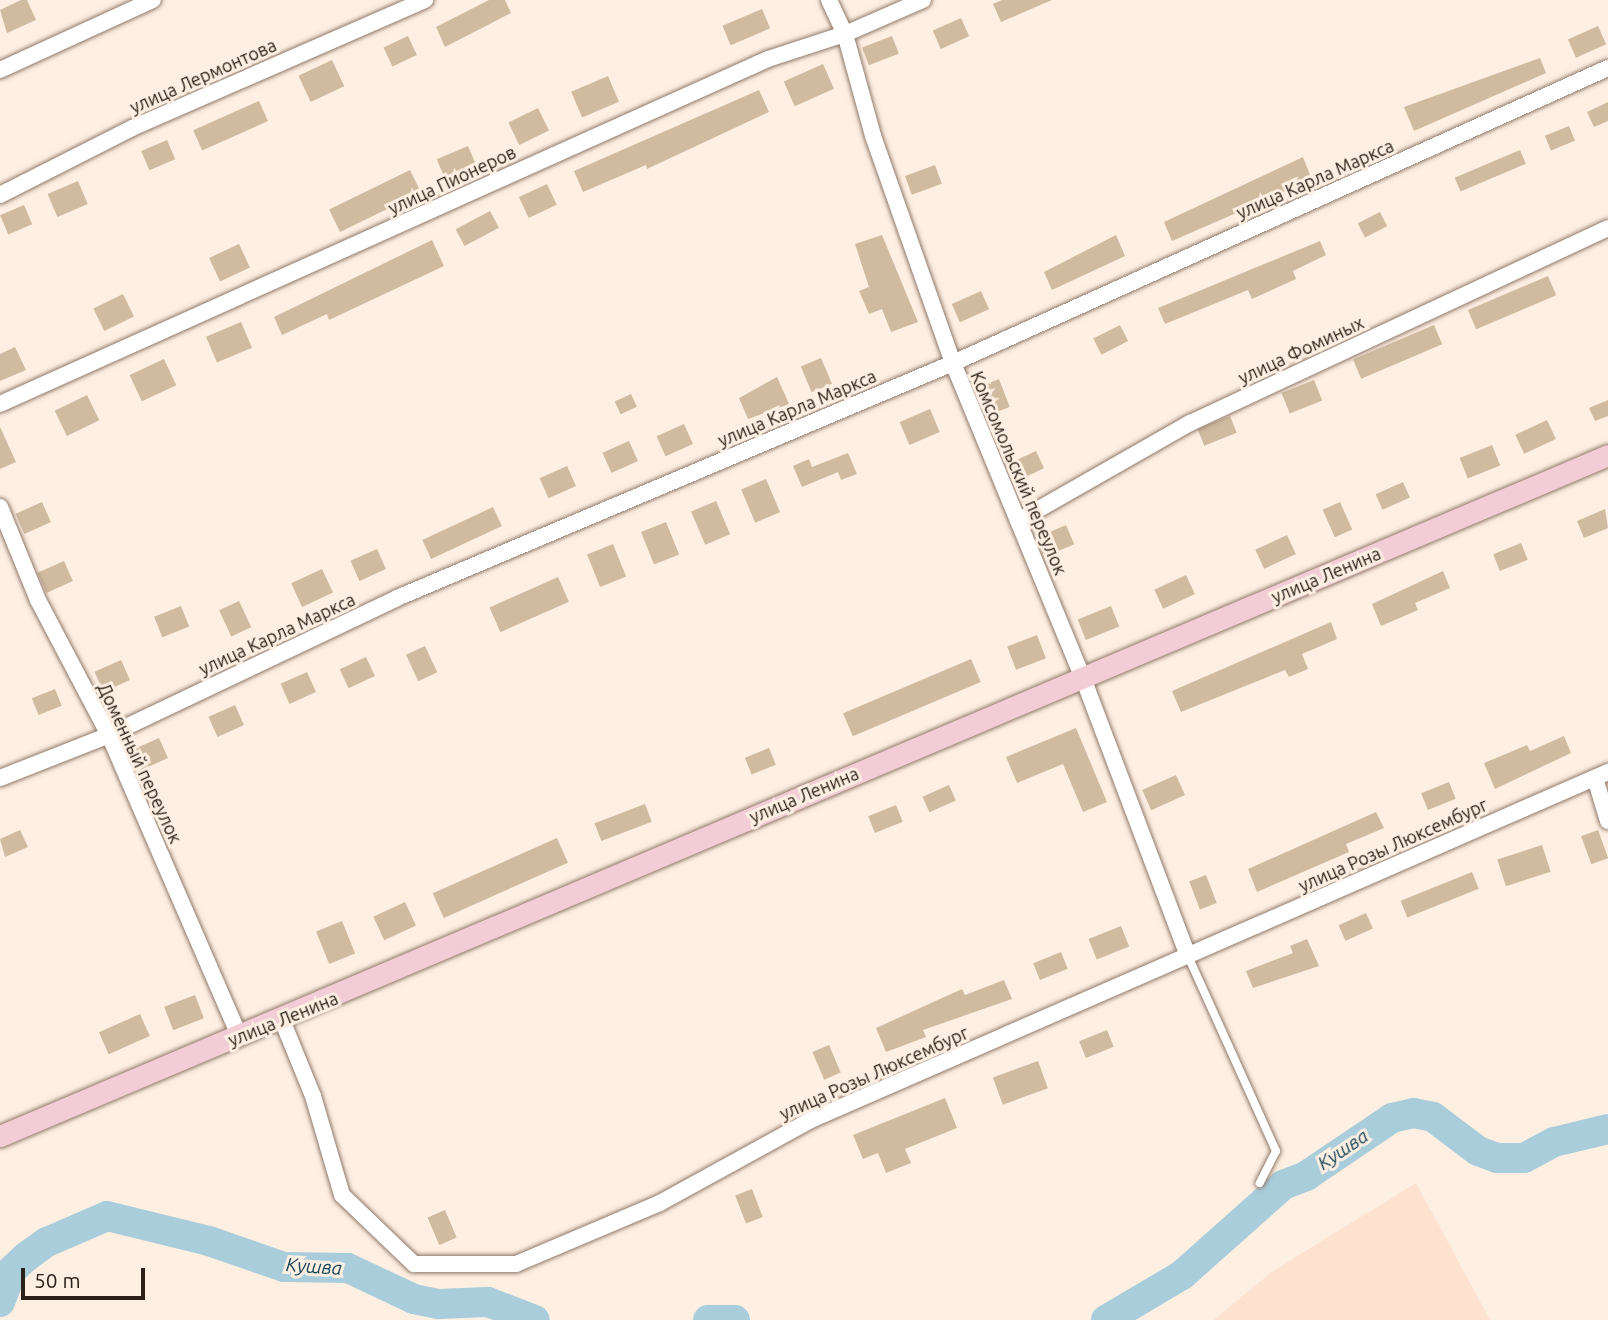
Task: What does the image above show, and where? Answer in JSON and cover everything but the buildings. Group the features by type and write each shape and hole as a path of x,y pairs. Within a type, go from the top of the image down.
{"main road":[{"name":"улица Ленина","path":"0,1136 282,1020 1608,455"}],"street":[{"path":"0,70 153,0"},
{"name":"улица Лермонтова","path":"0,195 132,128 425,0"},
{"name":"Комсомольский переулок","path":"829,0 845,34 873,136 953,363 1083,678 1188,956"},
{"name":"улица Пионеров","path":"0,404 768,59 845,34 923,0"},
{"name":"улица Карла Маркса","path":"0,778 109,735 397,598 953,363 1608,68"},
{"name":"улица Фоминых","path":"1018,521 1190,423 1608,228"},
{"name":"Доменный переулок","path":"0,507 38,600 109,735 240,1037"},
{"path":"1602,775 1608,821"},
{"name":"улица Розы Люксембург","path":"282,1020 313,1096 342,1195 414,1264 516,1264 660,1203 811,1120 1602,775"}],"lane":[{"path":"1188,956 1276,1151 1260,1183"}],"shaded area":[{"path":"1416,1183 1490,1320 1214,1320 1273,1271"}],"waterway":[{"name":"Кушва","path":"1106,1320 1182,1275 1283,1185 1306,1176 1392,1118 1413,1113 1433,1117 1478,1151 1497,1158 1524,1158 1554,1142 1608,1129"},
{"name":"Кушва","path":"0,1302 12,1270 26,1257 47,1242 107,1216 209,1241 284,1267 348,1268 414,1299 438,1304 488,1302 535,1320"},
{"name":"Кушва","path":"708,1320 735,1320"}]}
